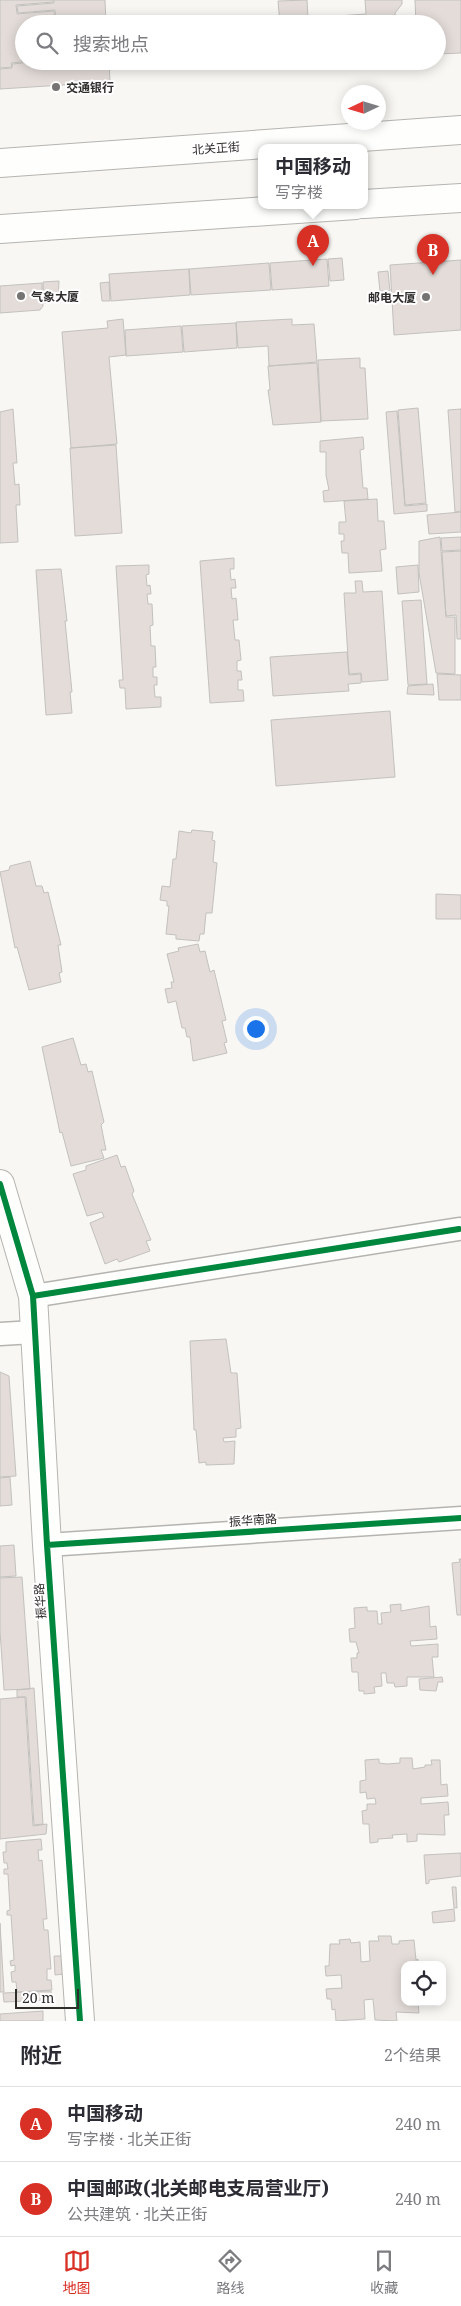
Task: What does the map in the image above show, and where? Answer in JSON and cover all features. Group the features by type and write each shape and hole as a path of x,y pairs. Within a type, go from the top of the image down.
{"main road":[{"name":"北关正街","path":"265,144 461,130"},
{"name":"北关正街","path":"0,163 258,145"},
{"path":"368,204 461,198"},
{"path":"0,229 297,209"},
{"name":"振华路","path":"0,1184 33,1296 47,1545 80,2021"}],"street":[{"path":"33,1296 459,1229"},
{"path":"0,1334 34,1332"},
{"name":"振华南路","path":"47,1545 461,1518"}],"building":[{"path":"0,0 53,0 53,2 16,5 17,14 54,11 54,15 15,15 15,63 11,63 12,67 0,68"},
{"path":"54,0 105,0 106,15 55,15 55,10 18,13 17,6 54,3"},
{"path":"307,0 308,15 279,15 278,1"},
{"path":"365,0 402,0 402,4 395,15 352,15 366,14"},
{"path":"415,0 461,0 461,53 446,54 446,15 416,15"},
{"path":"12,64 15,64 15,70 109,70 110,82 0,89 0,69 12,68"},
{"path":"342,258 344,280 330,281 328,259"},
{"path":"327,259 329,286 272,290 270,263"},
{"name":"邮电大厦","path":"461,260 461,330 394,335 390,265"},
{"path":"269,263 271,290 191,295 189,269"},
{"path":"189,269 190,295 111,301 109,274"},
{"path":"388,271 390,291 380,291 378,272"},
{"path":"59,281 58,302 44,303 43,282"},
{"path":"109,282 110,301 102,301 100,283"},
{"name":"气象大厦","path":"42,283 43,306 40,310 0,313 0,286"},
{"path":"123,319 126,355 109,357 117,444 71,448 62,332 108,328 107,321"},
{"path":"292,319 292,325 314,324 317,362 269,366 268,346 238,348 236,322"},
{"path":"236,323 237,348 184,352 182,326"},
{"path":"181,326 183,352 126,356 125,330"},
{"path":"360,358 360,368 365,368 368,419 321,421 318,360"},
{"path":"317,363 321,422 273,425 268,390 270,390 268,366"},
{"path":"418,408 426,503 405,505 398,410"},
{"path":"13,409 17,463 13,463 15,485 19,484 20,505 16,505 18,542 0,543 0,412"},
{"path":"461,409 461,511 455,512 448,410"},
{"path":"397,411 405,506 427,504 427,511 394,514 386,412"},
{"path":"363,437 364,449 360,450 363,488 367,488 368,499 324,502 323,491 329,490 326,475 326,452 320,452 320,441"},
{"path":"116,445 122,533 75,536 70,448"},
{"path":"377,499 378,521 384,521 386,549 380,550 382,571 349,573 348,553 342,553 341,541 344,541 344,534 339,534 339,522 346,522 344,501"},
{"path":"461,512 461,532 429,534 427,515"},
{"path":"440,537 446,617 455,617 455,674 436,673 419,573 419,541"},
{"path":"461,537 461,550 442,551 441,538"},
{"path":"461,551 461,639 457,639 456,615 446,616 442,552"},
{"path":"234,558 234,569 230,569 231,580 235,579 236,588 231,588 232,599 236,598 238,620 233,620 235,640 239,640 241,660 237,661 237,671 241,671 242,680 238,680 238,690 243,690 244,701 210,703 200,561"},
{"path":"149,565 149,574 146,575 147,586 150,585 151,594 147,594 148,604 152,604 151,646 155,646 156,667 153,667 153,677 157,677 157,685 154,685 155,697 161,697 161,707 126,709 125,688 120,688 119,680 123,680 116,566"},
{"path":"418,565 419,592 398,594 396,567"},
{"path":"61,569 67,621 65,621 72,692 70,692 72,713 46,715 36,570"},
{"path":"355,581 362,581 363,592 382,591 388,680 362,682 361,673 349,674 344,593 356,593"},
{"path":"421,600 427,684 408,685 402,601"},
{"path":"347,652 349,675 361,674 361,683 348,684 349,691 273,696 270,657"},
{"path":"437,674 461,675 461,700 439,700"},
{"path":"433,684 434,695 407,694 408,686"},
{"path":"390,711 395,777 276,786 271,720"},
{"path":"192,830 213,832 212,840 215,841 213,862 217,863 212,913 206,913 204,934 200,934 199,941 176,939 176,935 166,934 169,906 167,906 167,901 160,900 162,886 170,887 179,831 191,833"},
{"path":"30,861 36,886 42,886 44,893 48,892 61,945 58,945 62,972 59,973 61,982 29,990 17,947 15,948 0,872 9,870 10,866"},
{"path":"436,894 461,895 461,919 436,919"},
{"path":"198,944 200,952 205,951 210,972 214,970 226,1020 222,1021 227,1042 224,1043 227,1053 193,1061 190,1037 187,1037 185,1028 182,1028 176,1001 168,1003 165,989 172,988 171,982 174,982 167,954 179,951 178,948"},
{"path":"73,1038 81,1065 86,1064 88,1072 92,1071 104,1122 101,1125 106,1150 101,1150 104,1158 71,1166 62,1132 60,1133 42,1047"},
{"path":"117,1155 121,1167 125,1166 134,1191 132,1194 151,1240 146,1241 150,1251 119,1262 117,1259 105,1264 90,1223 104,1217 102,1212 87,1216 73,1174 86,1170 86,1166"},
{"path":"226,1339 231,1373 237,1373 241,1428 236,1429 236,1437 223,1438 224,1442 235,1441 234,1464 206,1465 206,1462 199,1463 196,1430 194,1430 190,1341"},
{"path":"0,1372 9,1376 16,1476 0,1477"},
{"path":"10,1477 12,1505 0,1506 0,1478"},
{"path":"14,1545 16,1576 0,1577 0,1546"},
{"path":"459,1559 461,1559 461,1615 457,1615 452,1563 460,1562"},
{"path":"22,1577 30,1689 4,1690 0,1631 0,1578"},
{"path":"401,1604 401,1611 429,1606 430,1627 436,1626 437,1639 410,1641 411,1646 438,1644 438,1657 432,1657 434,1677 407,1677 407,1686 395,1687 394,1683 387,1683 386,1673 381,1673 382,1686 374,1687 375,1693 364,1694 364,1691 359,1691 358,1672 352,1672 351,1658 357,1658 357,1653 359,1653 356,1642 350,1642 349,1629 355,1628 354,1608 367,1607 367,1611 377,1611 378,1624 382,1624 381,1613 391,1612 390,1605"},
{"path":"442,1677 443,1682 438,1682 436,1691 420,1690 419,1679"},
{"path":"34,1688 43,1824 34,1825 26,1697 17,1697 17,1690"},
{"path":"25,1697 33,1826 47,1824 46,1834 0,1839 0,1699"},
{"path":"400,1758 412,1758 413,1769 432,1765 431,1760 440,1760 441,1785 447,1784 448,1796 421,1798 421,1804 448,1802 449,1815 444,1815 445,1835 417,1834 417,1841 407,1842 407,1834 392,1835 393,1838 378,1839 378,1842 370,1843 369,1824 363,1824 362,1811 367,1810 367,1804 376,1804 375,1798 367,1799 366,1792 360,1793 360,1781 366,1780 365,1760 379,1759 379,1763 387,1764 400,1763"},
{"path":"41,1839 42,1850 38,1850 39,1861 42,1860 47,1919 43,1919 44,1930 48,1930 51,1969 47,1969 47,1980 51,1980 52,1990 17,1992 16,1982 12,1982 11,1972 15,1971 15,1965 11,1966 10,1961 14,1960 11,1915 7,1915 7,1911 10,1910 8,1874 4,1874 4,1869 8,1869 7,1863 4,1863 3,1852 6,1852 6,1842"},
{"path":"461,1853 461,1876 429,1880 429,1883 426,1884 424,1855"},
{"path":"452,1887 456,1887 457,1908 454,1908"},
{"path":"454,1909 455,1921 433,1923 432,1912"},
{"path":"0,1923 4,1992 0,1992"},
{"path":"378,1936 391,1936 392,1944 399,1944 399,1941 414,1940 416,1960 418,1959 418,1961 401,1961 401,2006 418,2006 419,2013 396,2012 397,2021 375,2020 373,1999 364,2000 365,2019 336,2021 335,2009 332,2010 331,1999 327,1999 326,1989 342,1988 341,1975 326,1976 325,1966 329,1966 330,1944 340,1944 339,1940 350,1939 351,1943 360,1942 361,1962 370,1961 369,1941 379,1941"},
{"path":"54,1956 64,1956 65,1974 55,1975"},
{"path":"51,1991 52,2000 4,2002 3,1993"},
{"path":"43,2011 43,2021 0,2021 0,2014"}],"cycle path":[{"path":"0,1184 33,1296 47,1545 80,2021"},
{"path":"33,1296 459,1229"},
{"path":"47,1545 461,1518"}],"place":[{"name":"交通银行","path":"56,87"},
{"name":"中国移动","path":"313,266"},
{"name":"中国邮政(北关邮电支局营业厅)","path":"433,275"},
{"name":"气象大厦","path":"21,296"},
{"name":"邮电大厦","path":"426,297"}]}
